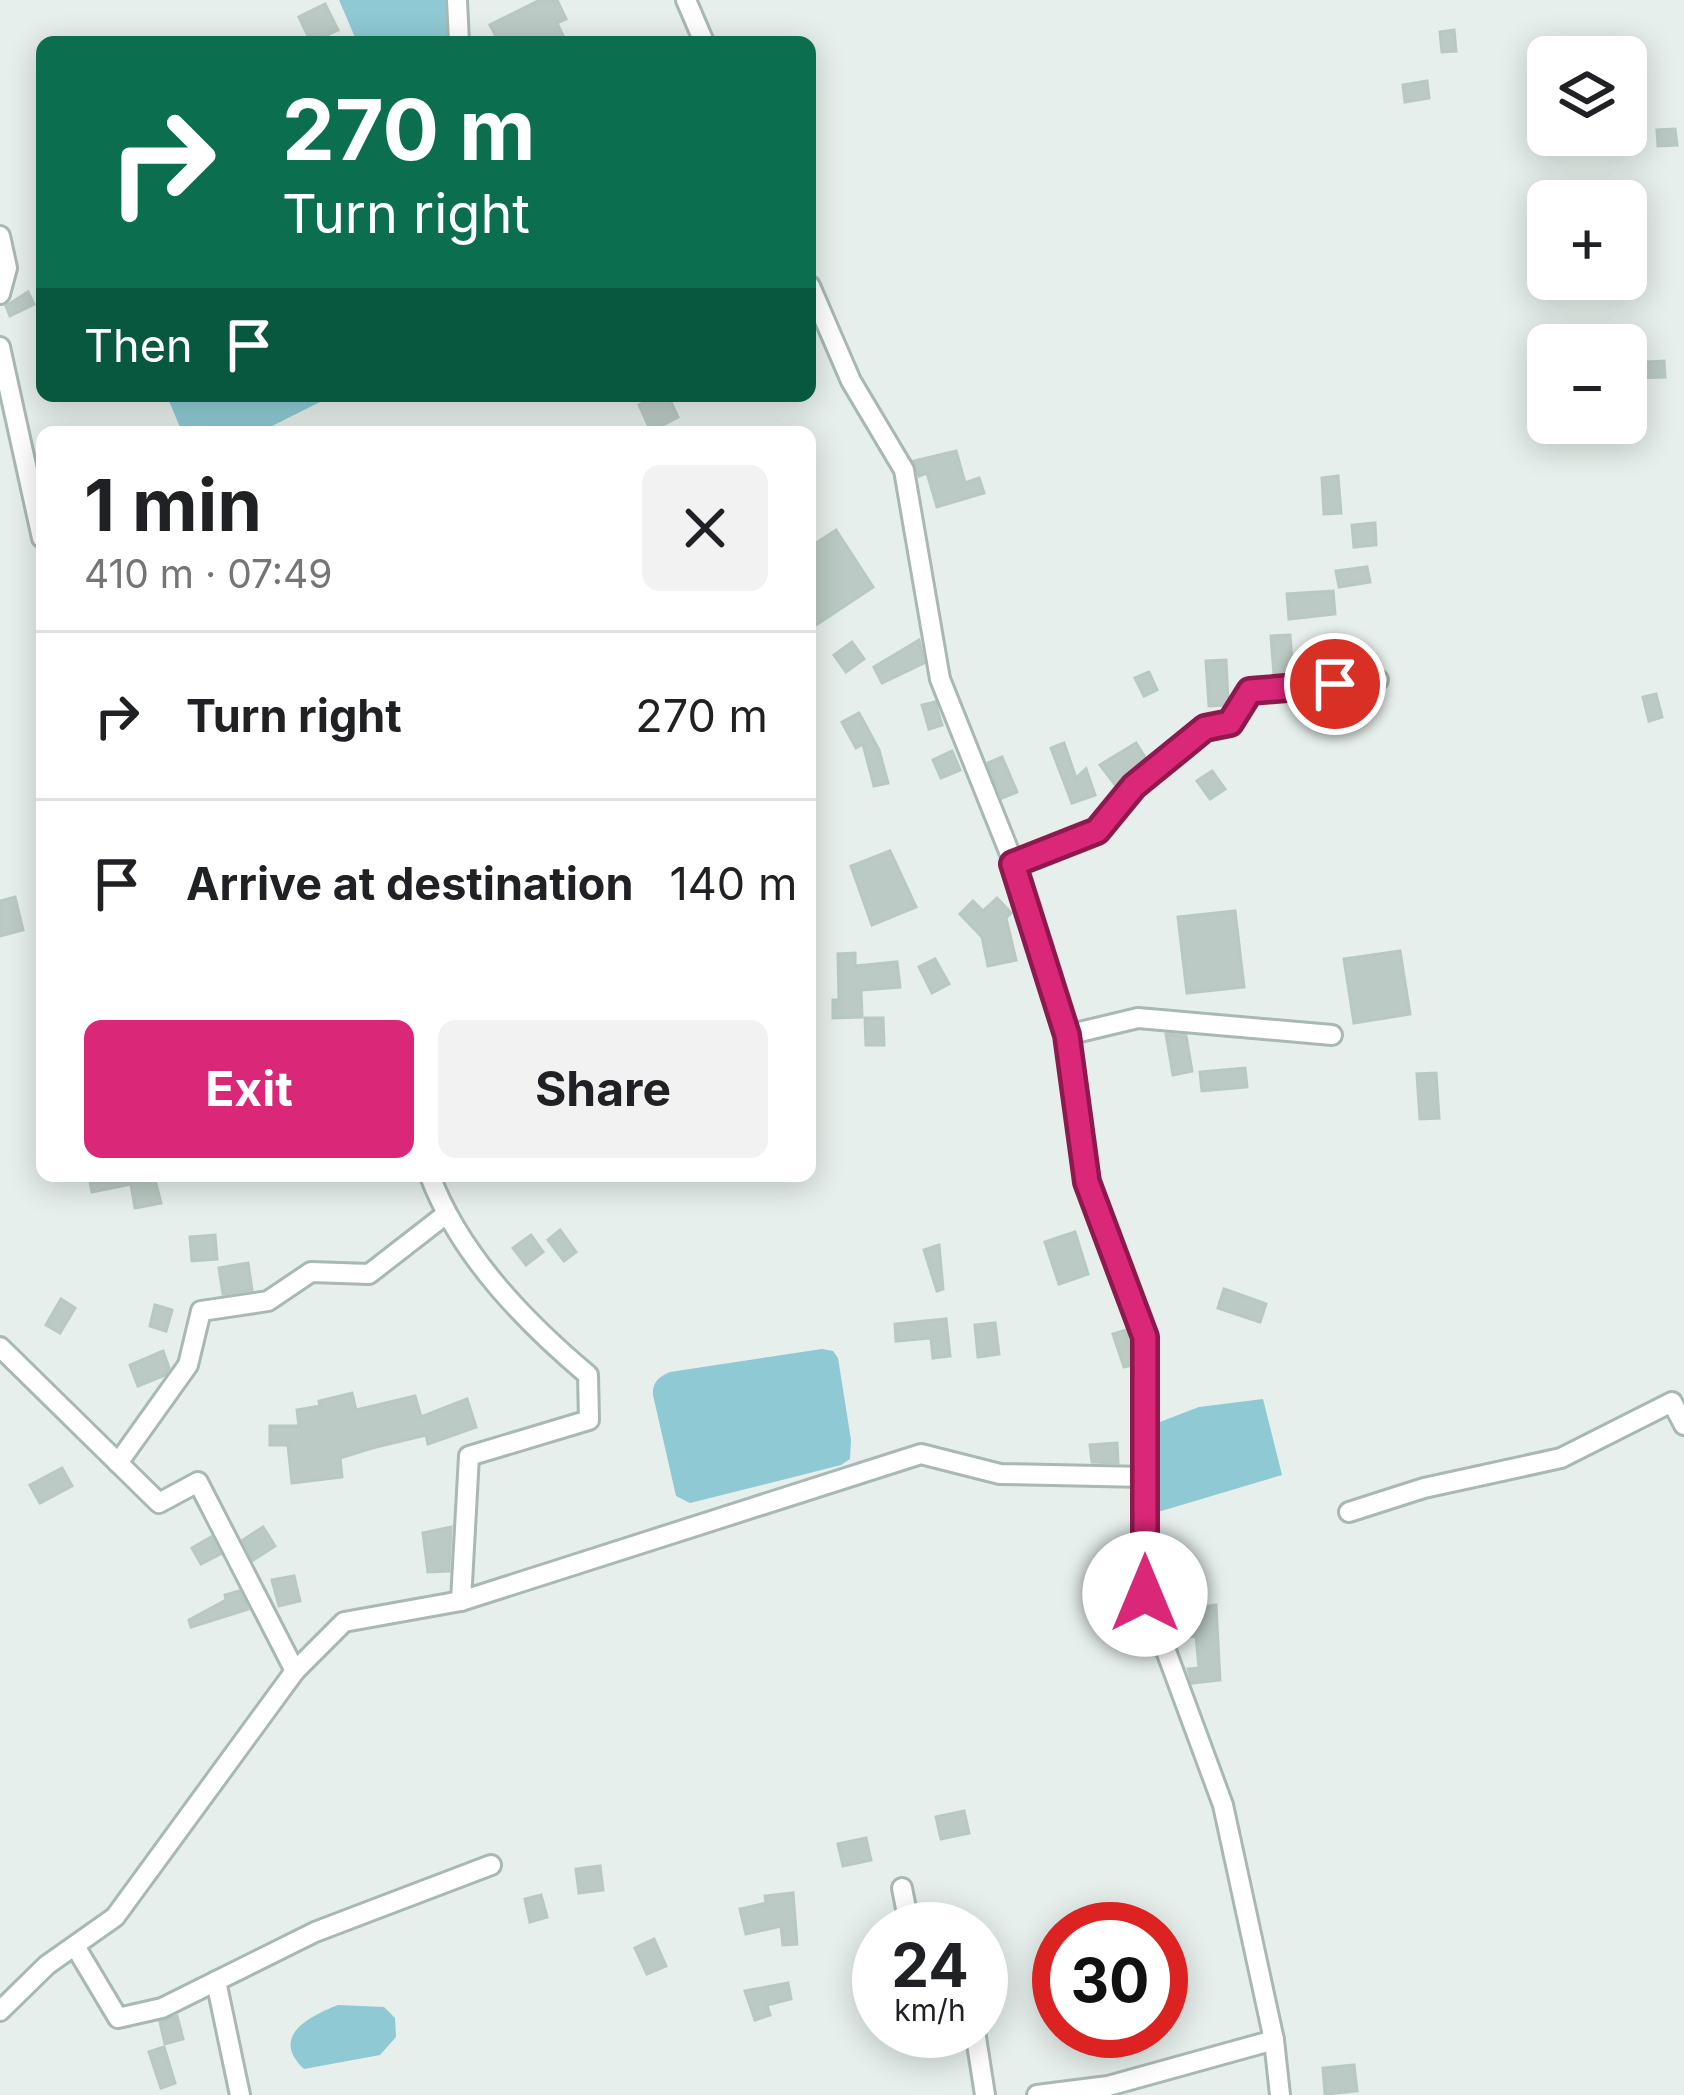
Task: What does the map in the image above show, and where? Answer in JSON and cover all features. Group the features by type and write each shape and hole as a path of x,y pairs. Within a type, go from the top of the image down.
{"street":[{"path":"457,0 459,36"},
{"path":"686,0 701,36"},
{"path":"0,236 7,268 0,294"},
{"path":"816,300 851,381 904,470 940,680 1013,864 1067,1035 1087,1182 1145,1337 1145,1594 1223,1805 1274,2040 1280,2095"},
{"path":"0,347 36,507"},
{"path":"0,436 22,435"},
{"path":"1013,864 1097,831 1134,786 1205,728 1230,723 1250,691 1378,680"},
{"path":"1067,1035 1138,1018 1332,1035"},
{"path":"432,1182 445,1216 532,1328 588,1376 589,1420 469,1456 461,1601"},
{"path":"118,1463 188,1365 201,1312 268,1301 311,1272 369,1274 445,1216"},
{"path":"0,1347 159,1503 198,1482 295,1671"},
{"path":"1349,1512 1424,1488 1561,1458 1672,1402 1684,1425"},
{"path":"0,2011 46,1965 115,1917 295,1671 344,1622 461,1601 921,1454 1000,1474 1145,1477"},
{"path":"75,1946 118,2018 162,2008 315,1932 491,1865"},
{"path":"902,1888 905,1902"},
{"path":"216,1981 241,2095"},
{"path":"1037,2095 1108,2086 1274,2040"},
{"path":"979,2058 985,2095"}],"water":[{"path":"339,0 446,0 454,26 448,36 354,36"},
{"path":"170,402 320,402 272,426 180,426"},
{"path":"833,1351 838,1358 850,1459 690,1503 676,1496 653,1395 657,1380 670,1372"},
{"path":"1263,1399 1282,1475 1158,1512 1152,1425 1199,1407"},
{"path":"338,2005 384,2007 395,2018 396,2037 380,2055 304,2069 294,2057 292,2037 306,2021"}],"building":[{"path":"540,0 557,0 566,19 557,23 563,36 496,36 490,25"},
{"path":"325,4 338,30 308,36 299,17"},
{"path":"1454,30 1456,51 1442,52 1440,32"},
{"path":"1427,81 1429,98 1405,102 1403,85"},
{"path":"1675,129 1677,145 1658,146 1657,130"},
{"path":"28,292 34,304 10,316 6,306"},
{"path":"1664,361 1665,377 1647,378 1647,362"},
{"path":"671,402 678,417 649,426 639,405"},
{"path":"956,451 965,483 979,478 984,493 937,507 927,473 919,476 914,461"},
{"path":"1338,476 1341,513 1324,514 1322,478"},
{"path":"1375,523 1376,545 1354,547 1352,525"},
{"path":"836,530 873,587 816,625 816,543"},
{"path":"1367,567 1370,582 1339,587 1336,571"},
{"path":"1333,591 1335,614 1289,619 1287,594"},
{"path":"1290,635 1293,674 1274,675 1271,636"},
{"path":"919,640 924,663 882,683 874,667"},
{"path":"852,642 864,659 846,672 834,655"},
{"path":"1226,660 1228,701 1209,706 1206,661"},
{"path":"1149,672 1157,690 1144,696 1135,678"},
{"path":"1656,694 1662,717 1649,721 1643,697"},
{"path":"935,702 942,725 929,729 922,705"},
{"path":"859,713 879,750 888,783 874,786 863,744 856,748 842,722"},
{"path":"1064,743 1076,778 1086,769 1095,795 1072,803 1051,748"},
{"path":"1136,743 1146,759 1116,786 1100,765"},
{"path":"952,751 960,770 941,778 933,760"},
{"path":"1002,757 1017,792 1002,798 988,763"},
{"path":"1212,771 1225,789 1210,799 1197,781"},
{"path":"890,851 916,907 872,925 851,866"},
{"path":"15,897 23,930 0,936 0,901"},
{"path":"997,898 1011,913 1006,918 1016,960 988,966 982,937 960,914 973,901 983,911"},
{"path":"1235,911 1244,987 1187,993 1178,917"},
{"path":"1400,951 1410,1014 1354,1023 1344,959"},
{"path":"855,953 855,966 897,962 900,987 861,990 862,1017 833,1018 833,1000 839,1000 838,954"},
{"path":"935,959 949,984 932,993 919,967"},
{"path":"865,1018 883,1018 884,1045 866,1045"},
{"path":"1166,1034 1186,1036 1192,1071 1173,1075"},
{"path":"1245,1068 1247,1087 1202,1091 1200,1072"},
{"path":"1436,1073 1439,1118 1420,1119 1417,1074"},
{"path":"90,1182 156,1182 161,1203 135,1208 131,1184 92,1192"},
{"path":"560,1230 576,1252 564,1261 548,1240"},
{"path":"1075,1232 1088,1274 1059,1284 1045,1242"},
{"path":"215,1235 217,1259 192,1261 190,1237"},
{"path":"531,1235 543,1252 526,1265 513,1248"},
{"path":"939,1245 943,1289 937,1291 924,1250"},
{"path":"248,1263 252,1290 223,1294 219,1268"},
{"path":"1224,1289 1266,1304 1260,1322 1218,1308"},
{"path":"61,1299 75,1308 60,1333 46,1325"},
{"path":"155,1305 172,1310 166,1331 150,1326"},
{"path":"946,1319 950,1356 933,1358 931,1338 896,1341 895,1324"},
{"path":"995,1323 999,1354 978,1357 975,1325"},
{"path":"1127,1330 1132,1365 1124,1367 1113,1334"},
{"path":"163,1351 169,1368 165,1375 138,1386 130,1365"},
{"path":"352,1393 356,1410 415,1396 421,1417 467,1399 476,1427 428,1444 426,1435 372,1448 340,1458 342,1477 292,1483 288,1445 270,1445 270,1426 299,1426 297,1410"},
{"path":"1117,1443 1118,1463 1092,1462 1090,1445"},
{"path":"62,1468 72,1486 40,1503 30,1485"},
{"path":"263,1527 275,1546 253,1560 243,1540"},
{"path":"451,1527 449,1571 428,1572 423,1533"},
{"path":"211,1537 220,1554 201,1564 192,1548"},
{"path":"294,1576 300,1601 279,1606 272,1580"},
{"path":"239,1591 248,1609 191,1627 189,1620"},
{"path":"1216,1605 1220,1680 1192,1683 1188,1669 1199,1668 1196,1636 1188,1637 1187,1630 1173,1631 1167,1613"},
{"path":"964,1811 969,1833 941,1839 936,1817"},
{"path":"866,1838 871,1860 843,1866 838,1844"},
{"path":"600,1866 603,1890 579,1893 576,1869"},
{"path":"793,1893 797,1944 783,1945 781,1926 746,1934 740,1909 766,1903 765,1896"},
{"path":"541,1895 547,1917 530,1922 525,1899"},
{"path":"654,1939 666,1966 647,1974 635,1948"},
{"path":"788,1983 791,1999 767,2005 770,2015 755,2020 745,1991"},
{"path":"177,2016 183,2039 165,2044 160,2022"},
{"path":"164,2047 175,2083 161,2088 149,2052"},
{"path":"1354,2065 1357,2091 1325,2094 1323,2068"}],"route":[{"path":"1145,1594 1145,1337 1087,1182 1067,1035 1013,864 1097,831 1134,786 1205,728 1230,723 1250,691 1335,684"}]}
